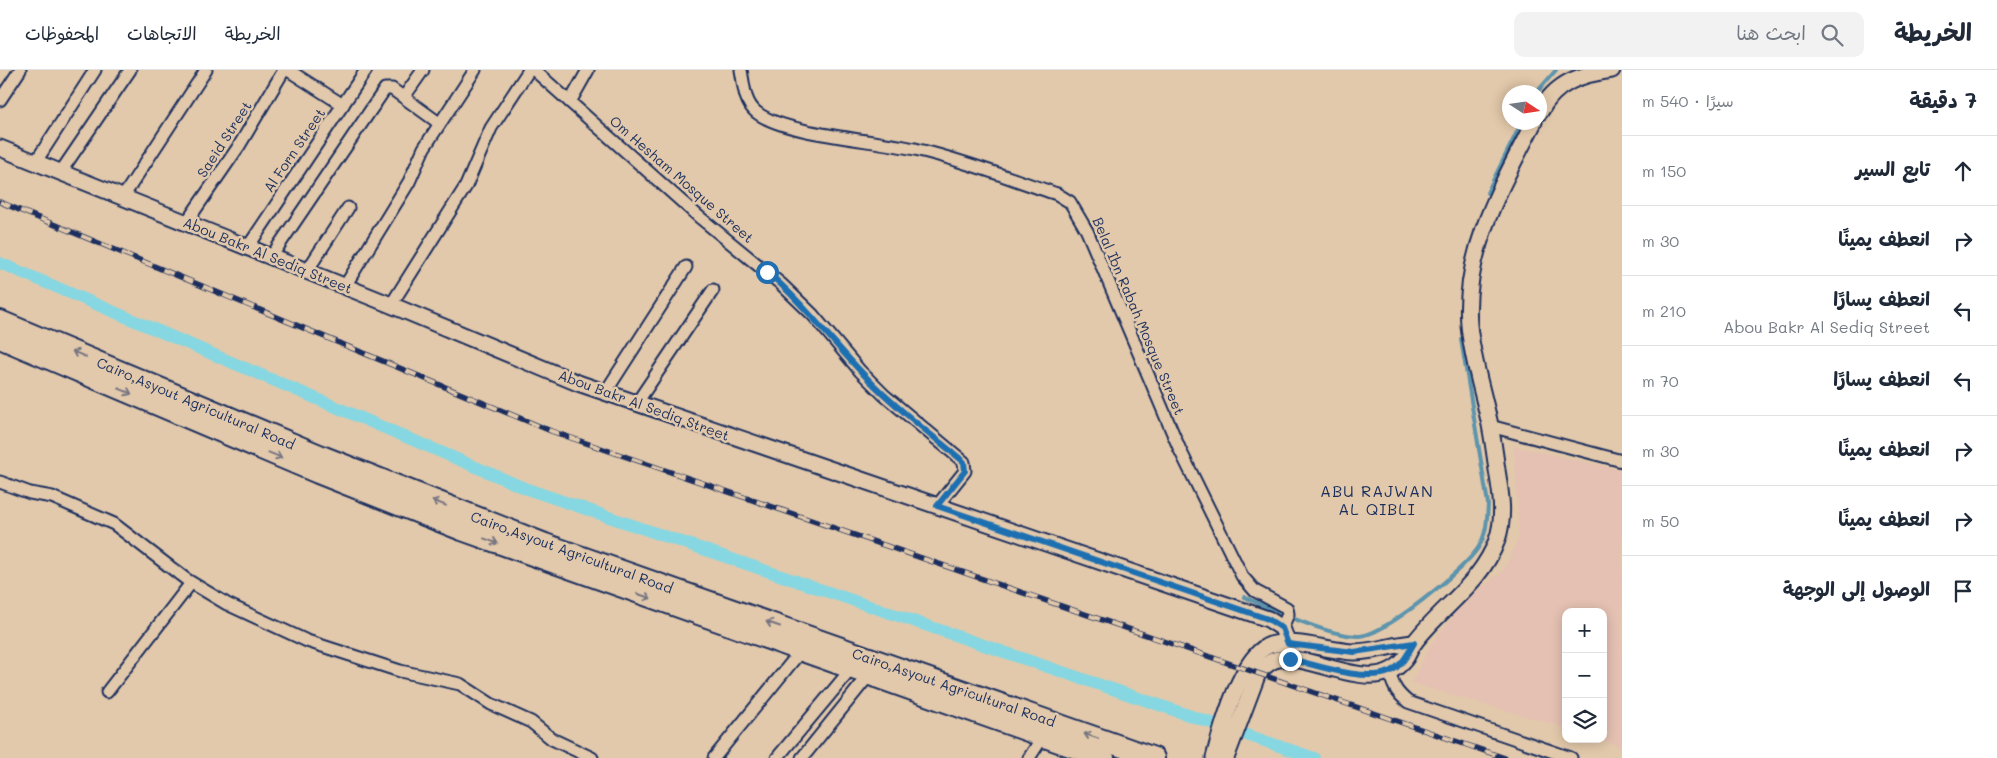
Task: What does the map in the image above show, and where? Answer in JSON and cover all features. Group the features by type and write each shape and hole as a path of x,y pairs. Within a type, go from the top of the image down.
{"highway":[{"name":"Cairo,Asyout Agricultural Road","path":"0,321 321,465"},
{"name":"Cairo,Asyout Agricultural Road","path":"0,338 465,522 806,644 1154,758"},
{"name":"Cairo,Asyout Agricultural Road","path":"806,644 860,671 1095,757"}],"street":[{"path":"0,100 20,70"},
{"path":"35,162 96,70"},
{"path":"60,173 130,70"},
{"path":"122,197 206,70"},
{"path":"286,70 343,105"},
{"name":"Saeid Street","path":"186,223 239,146 286,70"},
{"name":"Al Forn Street","path":"248,247 366,70"},
{"path":"404,97 423,70"},
{"path":"345,286 409,182 424,148 475,70"},
{"path":"391,304 461,193 491,128 529,70"},
{"name":"Om Hesham Mosque Street","path":"534,70 698,216 781,284 813,316 884,396 964,462 965,471 937,506"},
{"path":"570,102 588,70"},
{"name":"Belal Ibn Rabah Mosque Street","path":"741,70 748,104 768,120 811,131 889,142 921,150 1057,194 1070,202 1087,231 1115,294 1180,450 1242,576 1255,591 1285,606 1285,620"},
{"path":"1547,101 1550,96 1573,79 1586,74 1612,70"},
{"path":"271,257 385,89 390,88 404,97 439,124"},
{"path":"1247,681 1266,664 1278,659 1290,659 1359,674 1374,675 1390,672 1405,660 1414,643 1478,573 1496,542 1501,523 1502,502 1490,426 1469,324 1473,268 1490,211 1530,130"},
{"name":"Abou Bakr Al Sediq Street","path":"0,148 391,304 605,393 1268,619 1285,620"},
{"path":"307,271 348,208"},
{"path":"605,393 686,267"},
{"path":"636,404 713,290"},
{"path":"1490,426 1622,461"},
{"path":"0,482 30,493 52,497 114,524 191,583 227,604 307,641 400,671 460,684 491,704 531,722 552,739 592,758"},
{"path":"107,692 191,583"},
{"path":"1285,620 1288,644"},
{"path":"1221,755 1255,655 1270,645 1288,644 1354,652 1414,643"},
{"path":"714,758 806,644"},
{"path":"777,758 860,671"},
{"path":"802,758 860,671"},
{"path":"1390,672 1392,684 1398,694 1408,702 1570,758"},
{"path":"1029,758 1042,738"}],"shaded area":[{"path":"1514,446 1622,470 1622,748 1607,742 1607,608 1562,608 1562,727 1411,683 1431,644 1466,599 1504,570 1519,536"}],"waterway":[{"path":"1543,85 1556,70"},
{"path":"1487,193 1518,130"},
{"path":"0,263 527,489 1314,758"},
{"path":"1244,597 1318,628 1360,636 1371,633 1404,614 1441,585 1470,558 1478,548 1483,537 1488,504 1461,339"}],"railway":[{"path":"0,202 551,431 1505,758"}],"district":[{"name":"ABU RAJWAN AL QIBLI","path":"1377,499"}],"route":[{"path":"767,272 813,316 884,396 964,462 965,471 937,506 1276,622 1286,635 1288,644 1354,652 1369,651 1396,644 1414,643 1405,660 1390,672 1374,675 1359,674 1290,659"}]}
